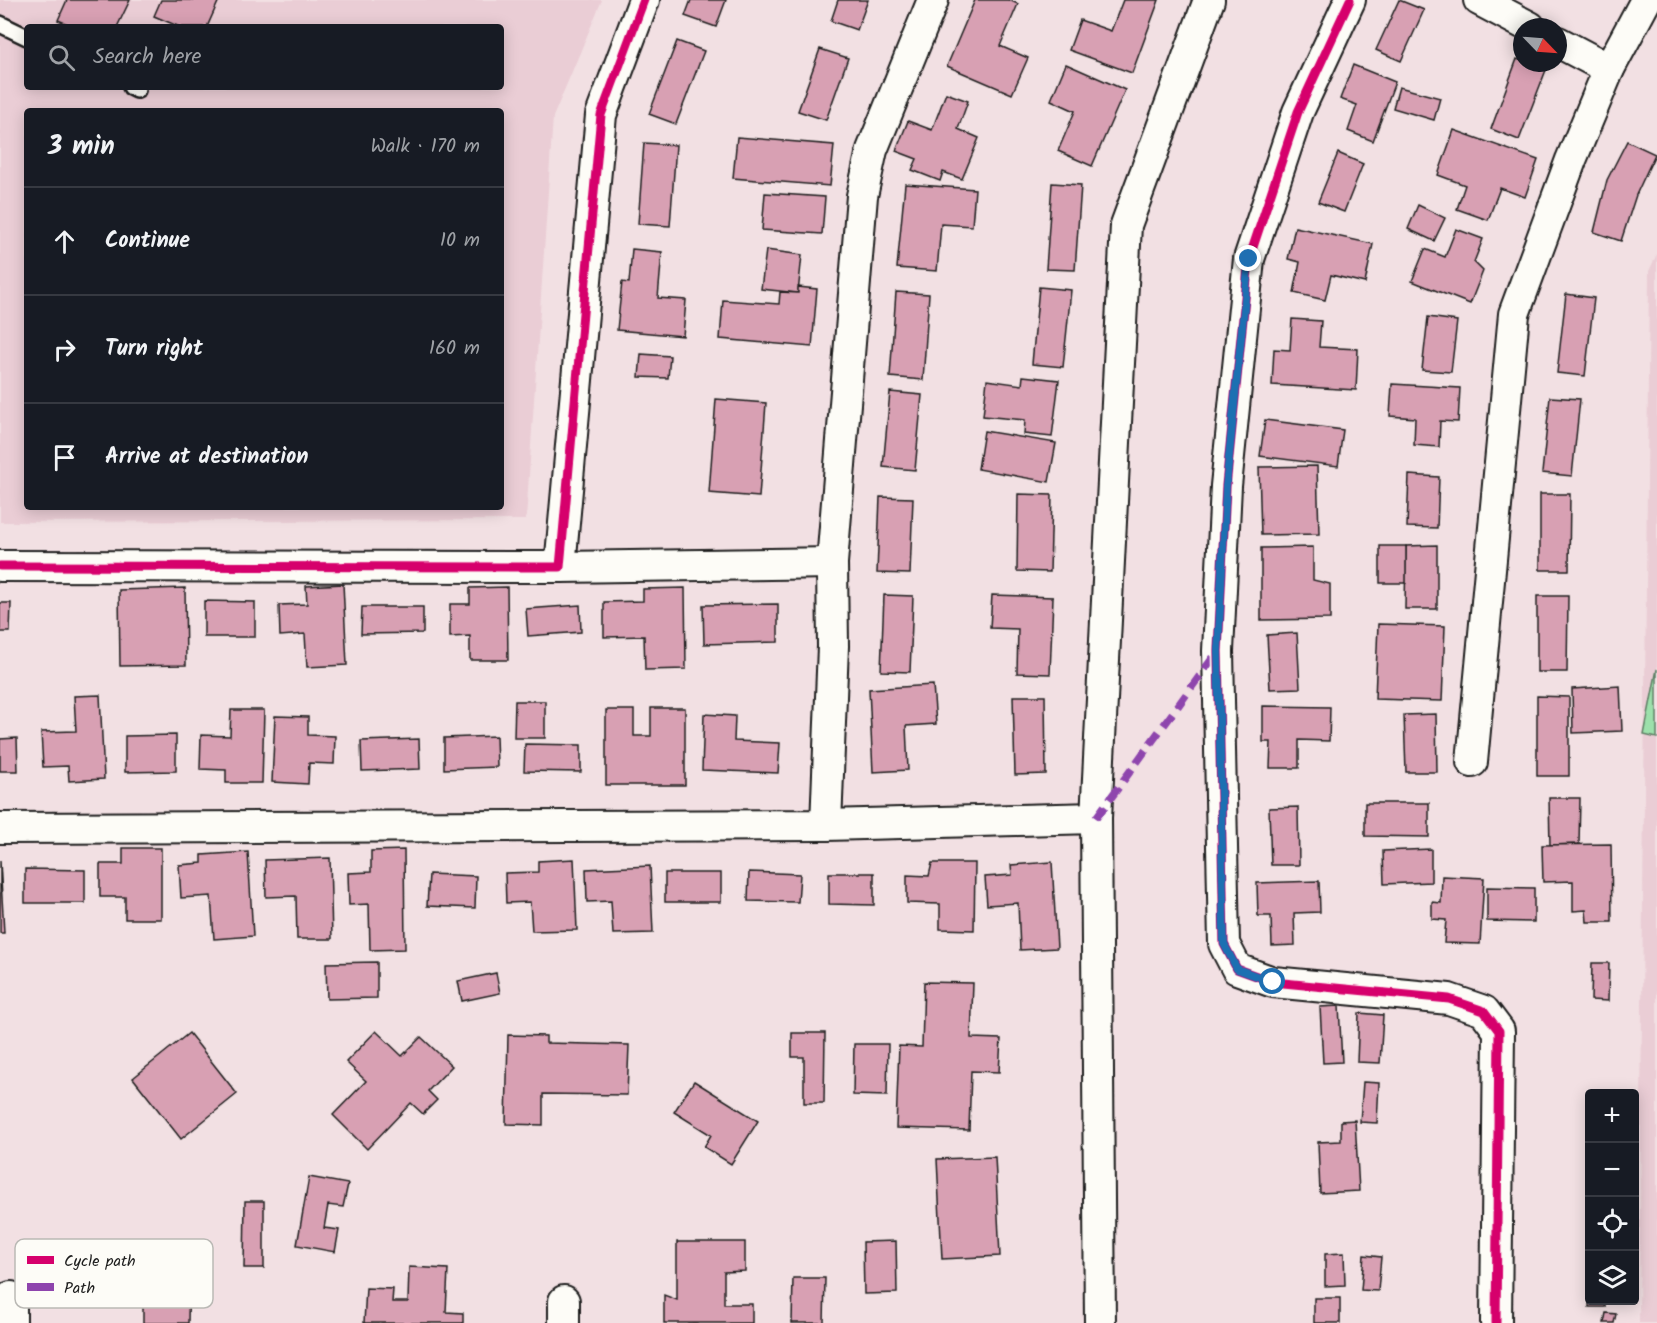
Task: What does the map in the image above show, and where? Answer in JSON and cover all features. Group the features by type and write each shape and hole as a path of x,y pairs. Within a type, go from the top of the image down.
{"street":[{"path":"560,567 601,115 644,0"},
{"path":"826,825 833,646 831,563 862,196 872,150 933,0"},
{"path":"1100,1323 1096,818 1126,225 1209,0"},
{"path":"1350,0 1298,112 1249,259 1226,486 1218,651 1224,944 1237,969 1273,982 1449,999 1484,1011 1499,1031 1496,1323"},
{"path":"1479,0 1513,18"},
{"path":"1472,762 1514,314 1571,160 1609,69 1646,0"},
{"path":"1567,47 1609,69"},
{"path":"0,566 560,567 831,563"},
{"path":"0,828 826,825 1096,818"}],"lane":[{"path":"0,24 24,36"}],"shaded area":[{"path":"0,0 602,0 553,117 526,520 0,522"},
{"path":"1657,254 1657,1323 1639,1323 1649,271"}],"green space":[{"path":"1657,669 1657,738 1644,735"}],"building":[{"path":"67,0 130,0 118,24 68,24 58,20"},
{"path":"161,0 219,0 208,24 173,24 154,16"},
{"path":"691,0 726,0 716,27 685,16"},
{"path":"838,0 868,0 857,30 831,21"},
{"path":"975,0 1009,0 1018,4 1000,46 1028,58 1012,94 947,66"},
{"path":"1123,0 1159,0 1132,73 1069,50 1080,20 1111,31"},
{"path":"1399,0 1424,10 1401,61 1376,50"},
{"path":"677,41 704,51 676,124 649,114"},
{"path":"820,49 848,58 826,120 798,111"},
{"path":"1066,64 1125,90 1092,166 1058,151 1075,111 1051,100"},
{"path":"1353,65 1395,82 1373,141 1348,131 1357,105 1340,99"},
{"path":"1513,70 1513,72 1545,72 1519,140 1491,129"},
{"path":"1399,87 1440,98 1434,120 1393,108"},
{"path":"946,93 968,101 958,129 979,138 962,179 943,172 940,181 912,170 917,159 896,151 908,121 932,130"},
{"path":"1454,130 1538,160 1525,197 1500,188 1488,220 1457,209 1465,185 1438,175"},
{"path":"737,137 834,145 830,186 733,178"},
{"path":"1627,141 1655,154 1636,195 1621,241 1594,232 1607,180"},
{"path":"644,143 676,145 670,226 638,224"},
{"path":"1338,153 1363,164 1344,212 1318,202"},
{"path":"1052,183 1081,185 1075,270 1046,269"},
{"path":"905,184 975,189 972,226 941,224 937,271 897,268"},
{"path":"765,193 825,197 822,234 762,230"},
{"path":"1418,205 1445,218 1434,241 1408,229"},
{"path":"1295,227 1373,244 1365,283 1331,275 1325,300 1294,293 1300,262 1288,259"},
{"path":"1456,229 1483,239 1474,262 1483,271 1470,304 1412,281 1425,249 1445,257"},
{"path":"632,249 662,252 658,298 686,300 683,336 617,330 622,282 629,283"},
{"path":"766,250 802,255 798,293 761,289"},
{"path":"798,287 817,289 812,347 720,339 723,300 779,304 780,292 798,293"},
{"path":"1039,287 1071,290 1063,367 1032,364"},
{"path":"896,292 929,294 923,380 890,377"},
{"path":"1566,294 1594,298 1585,376 1557,373"},
{"path":"1428,317 1457,321 1451,372 1422,370"},
{"path":"1292,319 1321,321 1319,347 1358,349 1356,390 1272,385 1274,349 1290,350"},
{"path":"641,354 670,356 668,378 639,377"},
{"path":"1023,376 1059,380 1052,437 1024,434 1025,420 983,416 987,380 1022,385"},
{"path":"1392,384 1460,388 1458,422 1440,421 1439,447 1414,445 1415,418 1390,416"},
{"path":"890,392 922,395 915,470 883,467"},
{"path":"1550,397 1580,399 1572,476 1542,473"},
{"path":"716,399 766,403 759,497 709,493"},
{"path":"1265,420 1343,430 1338,466 1260,456"},
{"path":"984,431 1056,443 1049,482 978,469"},
{"path":"1317,466 1319,534 1261,535 1259,467"},
{"path":"1409,475 1439,477 1437,528 1407,527"},
{"path":"1018,494 1052,495 1050,572 1017,571"},
{"path":"1540,494 1570,494 1569,570 1540,570"},
{"path":"880,497 913,498 910,574 877,573"},
{"path":"1437,545 1437,609 1405,609 1406,546"},
{"path":"1380,546 1406,546 1406,583 1380,583"},
{"path":"1313,547 1313,580 1330,584 1330,619 1261,620 1261,548"},
{"path":"343,584 347,665 307,667 305,634 280,636 279,605 307,604 306,586"},
{"path":"507,587 508,660 470,660 470,636 450,637 450,604 470,604 470,588"},
{"path":"185,588 186,665 120,666 119,590"},
{"path":"685,588 686,669 645,670 644,636 604,637 604,602 643,601 643,589"},
{"path":"884,595 913,596 910,672 881,671"},
{"path":"992,595 1053,597 1050,674 1017,673 1018,629 990,628"},
{"path":"1537,596 1568,596 1567,672 1537,672"},
{"path":"204,601 255,602 255,637 204,637"},
{"path":"0,603 11,603 10,632 0,632"},
{"path":"778,604 778,642 704,644 703,605"},
{"path":"580,605 581,632 528,636 526,609"},
{"path":"362,607 423,607 423,633 361,634"},
{"path":"1378,624 1445,626 1442,701 1375,699"},
{"path":"1297,633 1300,688 1270,689 1267,635"},
{"path":"933,685 936,724 906,726 908,770 873,772 869,689"},
{"path":"1620,686 1622,731 1573,733 1572,689"},
{"path":"100,695 104,779 69,781 68,766 43,767 41,732 76,731 74,696"},
{"path":"1013,696 1045,696 1046,774 1015,775"},
{"path":"1537,696 1569,697 1569,776 1537,776"},
{"path":"515,701 545,701 545,738 514,738"},
{"path":"1263,706 1330,707 1329,741 1299,740 1299,768 1270,768 1271,742 1263,742"},
{"path":"651,708 685,708 685,785 606,785 606,710 634,710 634,736 651,736"},
{"path":"231,710 264,710 262,783 226,783 226,770 200,769 201,735 230,736"},
{"path":"704,714 735,716 734,741 780,743 778,773 702,770"},
{"path":"1436,714 1437,772 1406,772 1404,715"},
{"path":"275,716 308,717 308,735 335,736 334,764 309,763 308,784 272,782"},
{"path":"176,735 176,771 125,772 125,736"},
{"path":"496,736 497,767 444,769 444,738"},
{"path":"17,738 18,771 0,771 0,739"},
{"path":"419,739 420,769 362,771 361,741"},
{"path":"525,744 581,745 581,772 524,771"},
{"path":"1549,798 1580,798 1579,844 1550,845"},
{"path":"1365,803 1429,803 1429,837 1365,836"},
{"path":"1298,807 1299,865 1271,865 1269,808"},
{"path":"1611,844 1612,922 1587,922 1586,910 1573,911 1573,881 1543,882 1542,845"},
{"path":"123,848 161,848 161,919 125,919 125,897 100,897 100,864 123,864"},
{"path":"1431,849 1431,882 1384,884 1383,851"},
{"path":"404,850 405,949 370,950 369,904 349,905 348,873 371,872 371,851"},
{"path":"248,852 253,936 214,939 211,896 181,898 179,865 202,863 202,855"},
{"path":"330,858 332,939 297,939 296,896 266,897 265,860"},
{"path":"574,859 577,930 532,931 530,902 506,903 505,873 538,872 538,861"},
{"path":"0,861 4,933 0,933"},
{"path":"1052,862 1057,948 1020,950 1018,903 987,905 985,877 1012,875 1011,865"},
{"path":"932,863 975,863 974,930 940,929 940,904 907,903 907,875 929,876"},
{"path":"650,866 653,933 613,934 611,901 587,902 586,869"},
{"path":"25,869 85,870 85,903 25,903"},
{"path":"749,872 800,874 798,902 748,901"},
{"path":"665,873 721,873 721,902 665,902"},
{"path":"829,873 874,873 874,905 829,904"},
{"path":"429,874 476,876 475,908 427,906"},
{"path":"1442,876 1484,878 1480,944 1444,943 1446,920 1432,919 1432,902 1441,903"},
{"path":"1319,881 1320,912 1294,913 1295,945 1272,946 1271,916 1258,916 1257,883"},
{"path":"1487,887 1534,888 1534,922 1487,921"},
{"path":"377,962 377,998 327,999 326,963"},
{"path":"1592,963 1609,963 1608,1001 1591,1000"},
{"path":"496,973 500,993 462,1001 458,981"},
{"path":"924,982 973,983 971,1038 1001,1039 999,1072 971,1071 969,1130 896,1128 899,1046 922,1047"},
{"path":"1339,1006 1342,1062 1323,1063 1320,1007"},
{"path":"1359,1013 1383,1015 1380,1063 1357,1062"},
{"path":"376,1031 402,1056 421,1037 452,1066 428,1091 437,1100 423,1114 411,1103 367,1149 333,1115 366,1081 346,1062"},
{"path":"189,1033 237,1094 181,1139 133,1078"},
{"path":"792,1033 825,1033 824,1103 804,1103 804,1057 792,1057"},
{"path":"508,1035 546,1036 546,1043 629,1045 627,1095 543,1094 543,1125 506,1124"},
{"path":"854,1044 888,1044 887,1096 853,1095"},
{"path":"694,1081 758,1121 731,1164 704,1147 711,1135 674,1112"},
{"path":"1363,1082 1379,1083 1377,1123 1360,1122"},
{"path":"1355,1120 1359,1191 1320,1193 1318,1142 1341,1141 1341,1121"},
{"path":"995,1157 1000,1256 942,1259 937,1159"},
{"path":"309,1177 348,1184 343,1207 328,1205 324,1228 339,1230 335,1252 297,1245"},
{"path":"245,1201 264,1201 264,1268 244,1268"},
{"path":"896,1241 897,1293 864,1294 863,1242"},
{"path":"677,1242 745,1242 745,1271 724,1272 724,1304 752,1304 752,1323 664,1323 664,1295 677,1300"},
{"path":"1344,1253 1345,1285 1325,1286 1325,1254"},
{"path":"1364,1255 1381,1257 1378,1291 1361,1290"},
{"path":"409,1267 448,1269 446,1312 463,1313 463,1323 364,1323 366,1288 393,1289 392,1302 408,1302"},
{"path":"793,1278 825,1278 824,1323 792,1323"},
{"path":"1314,1298 1340,1298 1340,1323 1314,1323"},
{"path":"1589,1305 1605,1305 1605,1307 1589,1307"},
{"path":"143,1308 188,1308 188,1323 143,1323"},
{"path":"1606,1313 1616,1314 1614,1323 1604,1323"}],"marked path":[{"path":"1096,818 1218,651"}],"cycle path":[{"path":"0,566 560,567 601,115 644,0"},
{"path":"1350,0 1298,112 1249,259 1226,486 1218,651 1224,944 1237,969 1273,982 1449,999 1484,1011 1499,1031 1496,1323"}],"route":[{"path":"1249,259 1226,486 1218,651 1224,944 1237,969 1273,982"}]}
